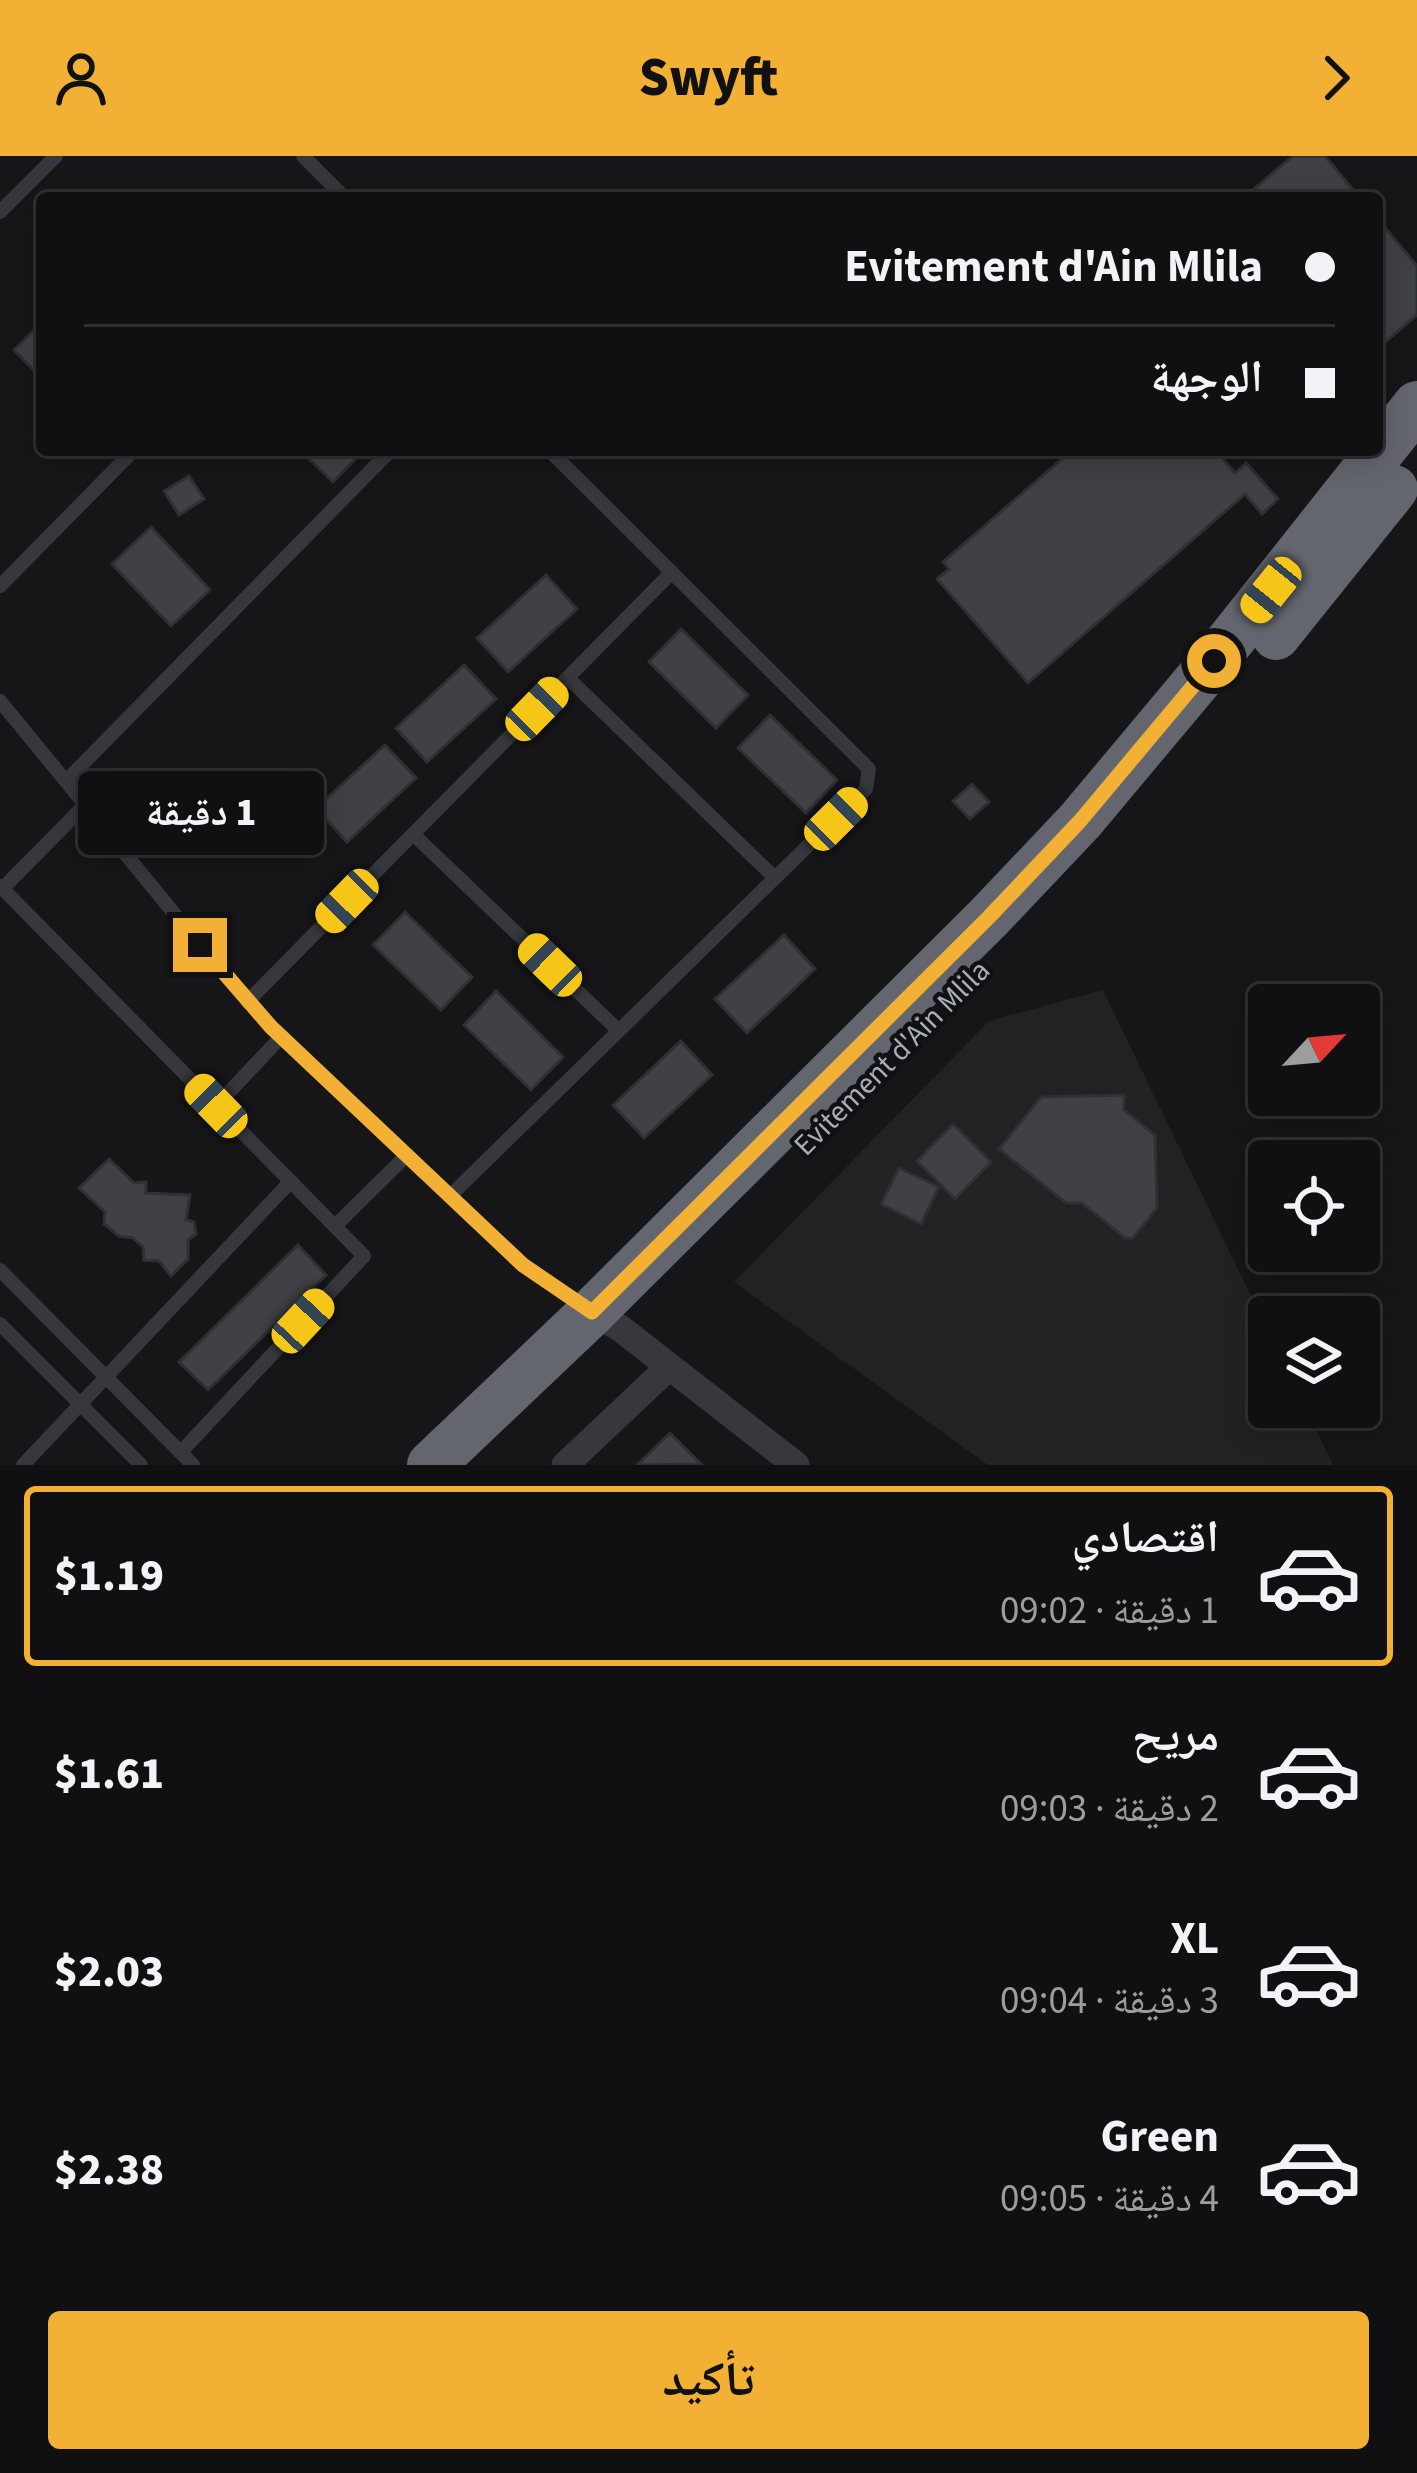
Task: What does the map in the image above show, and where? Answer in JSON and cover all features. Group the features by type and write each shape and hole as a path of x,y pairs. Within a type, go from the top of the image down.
{"highway":[{"name":"Evitement d'Ain Mlila","path":"1383,448 1417,405"},
{"name":"Evitement d'Ain Mlila","path":"479,1465 606,1320 1080,821 1377,456"},
{"name":"Evitement d'Ain Mlila","path":"431,1465 606,1320 923,1030 1103,839 1334,566 1417,459"}],"street":[{"path":"606,1320 796,1465"},
{"path":"565,1465 669,1366"}],"lane":[{"path":"0,212 56,156"},
{"path":"303,156 339,192"},
{"path":"0,586 128,456"},
{"path":"67,780 385,456"},
{"path":"450,1196 866,789 869,769 555,456"},
{"path":"248,1002 672,572"},
{"path":"568,677 775,878"},
{"path":"0,701 248,1002 523,1265 606,1320"},
{"path":"86,804 1,888 364,1256 181,1453"},
{"path":"413,834 619,1031"},
{"path":"216,1106 282,1036"},
{"path":"335,1226 407,1155"},
{"path":"23,1465 291,1181"},
{"path":"0,1270 194,1465"},
{"path":"0,1324 141,1465"}],"shaded area":[{"path":"1103,990 1251,1296 1248,1428 1315,1428 1333,1465 988,1465 734,1282 989,1021"}],"building":[{"path":"1293,156 1325,156 1355,192 1250,192"},
{"path":"1383,225 1417,266 1417,315 1383,344"},
{"path":"36,328 36,373 14,350"},
{"path":"306,456 358,456 333,482"},
{"path":"1065,456 1220,456 1235,473 1246,463 1278,499 1262,514 1245,494 1028,683 937,579 949,569 943,562"},
{"path":"189,476 204,499 179,515 164,491"},
{"path":"151,527 210,590 171,626 112,564"},
{"path":"546,575 577,609 508,672 477,638"},
{"path":"681,629 748,695 716,728 649,662"},
{"path":"464,665 496,699 427,762 396,728"},
{"path":"770,715 837,780 806,813 738,748"},
{"path":"385,745 416,778 347,842 316,808"},
{"path":"972,784 989,802 970,819 953,801"},
{"path":"405,912 472,977 441,1010 373,945"},
{"path":"784,935 815,969 747,1033 715,999"},
{"path":"496,991 563,1057 531,1090 464,1025"},
{"path":"681,1041 712,1075 644,1138 613,1105"},
{"path":"1124,1095 1124,1110 1155,1135 1157,1208 1133,1238 1125,1238 1082,1203 1066,1203 999,1149 1041,1097"},
{"path":"953,1124 991,1162 955,1199 917,1161"},
{"path":"109,1159 134,1183 146,1182 146,1193 190,1195 186,1220 194,1222 196,1234 188,1240 188,1259 171,1276 159,1261 144,1260 143,1247 133,1238 119,1236 104,1224 105,1212 79,1188"},
{"path":"899,1168 939,1187 921,1224 881,1204"},
{"path":"298,1245 326,1275 208,1390 179,1362"},
{"path":"670,1433 701,1464 637,1465"}],"route":[{"path":"200,945 271,1027 523,1265 592,1312 989,917 1080,821 1214,661"}]}
